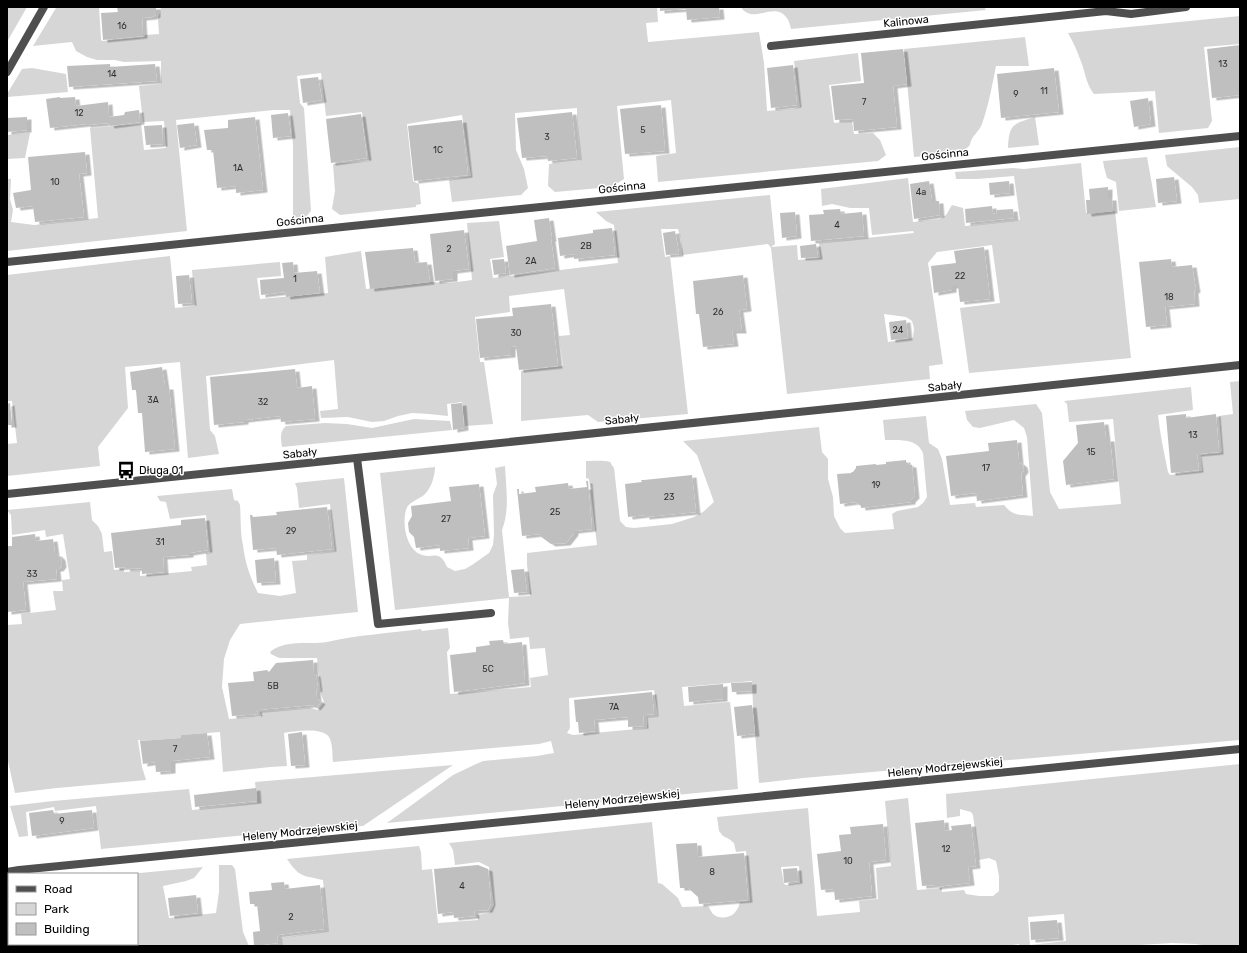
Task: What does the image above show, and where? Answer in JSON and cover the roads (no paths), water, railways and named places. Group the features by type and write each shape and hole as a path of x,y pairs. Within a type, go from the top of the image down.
{"street":[{"path":"7,72 44,7"},
{"name":"Kalinowa","path":"771,46 1106,11 1135,14 1186,7"},
{"name":"Gościnna","path":"7,262 1240,136"},
{"name":"Sabały","path":"7,494 1240,365"},
{"path":"357,458 378,624 491,614"},
{"name":"Heleny Modrzejewskiej","path":"7,872 1240,749"}],"place":[{"name":"Długa 01","path":"126,470"}]}
